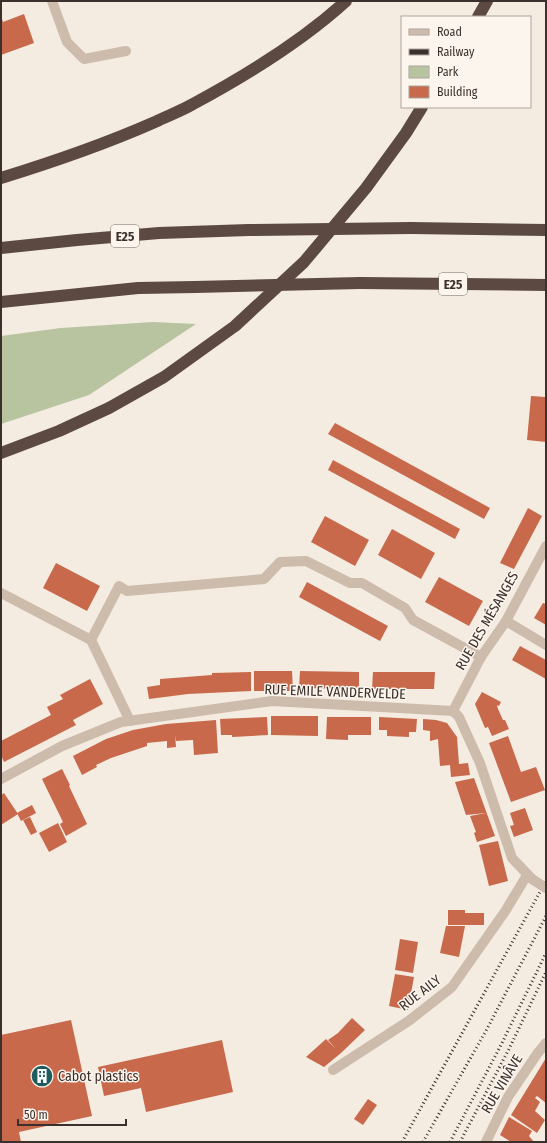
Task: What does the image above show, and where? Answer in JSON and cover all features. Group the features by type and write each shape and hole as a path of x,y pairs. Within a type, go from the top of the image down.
{"highway":[{"path":"1,178 69,156 193,105 267,61 329,17 346,1"},
{"path":"479,16 488,1"},
{"path":"1,453 58,431 109,408 164,377 234,326 304,262 366,188 406,133 421,108"},
{"name":"E25","path":"1,248 159,233 249,230 411,228 546,230"},
{"name":"E25","path":"1,302 138,288 360,283 546,285"}],"street":[{"path":"52,1 67,42 84,59 126,51"},
{"name":"RUE DES MÉSANGES","path":"453,711 481,657 506,621 546,546"},
{"path":"91,640 119,586 127,591 264,579 280,562 306,561 350,583 362,583 405,608 413,620 481,657"},
{"path":"1,593 91,640 130,721"},
{"path":"506,621 546,645"},
{"name":"RUE EMILE VANDERVELDE","path":"1,779 62,746 121,722 272,701 453,711"},
{"path":"453,711 459,717 480,763 512,858 529,877 546,888"},
{"name":"RUE AILY","path":"333,1070 410,1020 452,987 529,877"},
{"name":"RUE VINÂVE","path":"486,1142 508,1097 546,1043"}],"green space":[{"path":"153,322 196,324 89,395 1,424 1,336 61,328"}],"building":[{"path":"24,14 34,43 1,55 1,16 3,22"},
{"path":"531,396 546,397 546,442 527,440"},
{"path":"335,423 490,508 484,519 328,434"},
{"path":"333,460 460,529 455,539 328,470"},
{"path":"528,508 542,516 514,569 500,563"},
{"path":"325,516 369,540 355,566 311,542"},
{"path":"392,529 435,553 421,579 378,555"},
{"path":"56,563 100,586 87,611 43,588"},
{"path":"439,577 483,601 469,626 425,602"},
{"path":"307,582 388,626 380,641 299,597"},
{"path":"543,603 546,604 546,625 534,618"},
{"path":"520,646 546,660 546,679 512,660"},
{"path":"254,671 292,671 293,691 254,691"},
{"path":"300,671 359,672 359,689 299,688"},
{"path":"251,672 251,691 188,694 149,699 147,687 160,685 160,679 212,675 212,673"},
{"path":"373,672 435,672 434,689 372,689"},
{"path":"90,679 103,704 73,720 76,725 4,762 1,755 1,741 51,715 47,707 63,699 60,695"},
{"path":"482,692 501,702 499,706 497,705 498,709 509,729 492,736 488,727 485,728 475,704"},
{"path":"271,716 318,716 318,736 271,735"},
{"path":"267,717 268,735 232,737 232,735 221,735 220,719"},
{"path":"327,717 371,717 371,735 348,735 348,740 326,739"},
{"path":"379,717 417,719 416,732 409,732 409,737 387,736 387,730 379,730"},
{"path":"423,719 447,723 457,737 459,764 468,763 470,775 451,777 450,765 440,766 438,739 430,741 430,731 423,730"},
{"path":"216,720 218,753 194,755 193,740 176,741 175,735 176,747 167,748 167,741 147,743 147,746 111,758 96,765 97,767 82,775 73,756 106,739 133,730 166,724"},
{"path":"508,736 521,772 536,767 545,790 511,802 489,743"},
{"path":"62,769 87,824 66,836 60,824 63,822 42,779"},
{"path":"474,778 495,836 477,842 474,833 476,832 470,816 486,813 466,815 455,782"},
{"path":"4,793 18,814 1,825 1,795"},
{"path":"32,805 36,813 21,821 17,813"},
{"path":"525,808 533,830 514,837 510,826 514,825 510,813"},
{"path":"30,817 37,832 31,835 23,820"},
{"path":"58,823 67,842 49,852 39,833"},
{"path":"498,841 508,881 489,886 479,845"},
{"path":"448,910 465,910 465,913 484,913 484,925 448,925"},
{"path":"446,926 465,926 459,957 440,953"},
{"path":"400,939 418,942 413,973 395,970"},
{"path":"395,974 414,977 408,1010 389,1006"},
{"path":"352,1018 365,1030 341,1053 324,1067 306,1057 326,1039 336,1049 328,1040 338,1033"},
{"name":"Cabot plastics","path":"71,1020 92,1116 19,1132 21,1142 1,1142 1,1035"},
{"path":"222,1040 233,1092 146,1112 141,1088 104,1096 98,1067"},
{"path":"546,1058 546,1103 537,1096 535,1098 540,1102 535,1111 545,1120 537,1133 511,1115"},
{"path":"368,1099 377,1105 363,1125 354,1119"},
{"path":"509,1117 532,1131 529,1136 534,1142 511,1142 500,1135"}],"railway":[{"path":"402,1142 546,881"},
{"path":"423,1142 487,1029 546,916"},
{"path":"450,1142 501,1045 546,953"},
{"path":"460,1142 509,1049 546,972"}],"place":[{"name":"Cabot plastics","path":"42,1076"}]}
